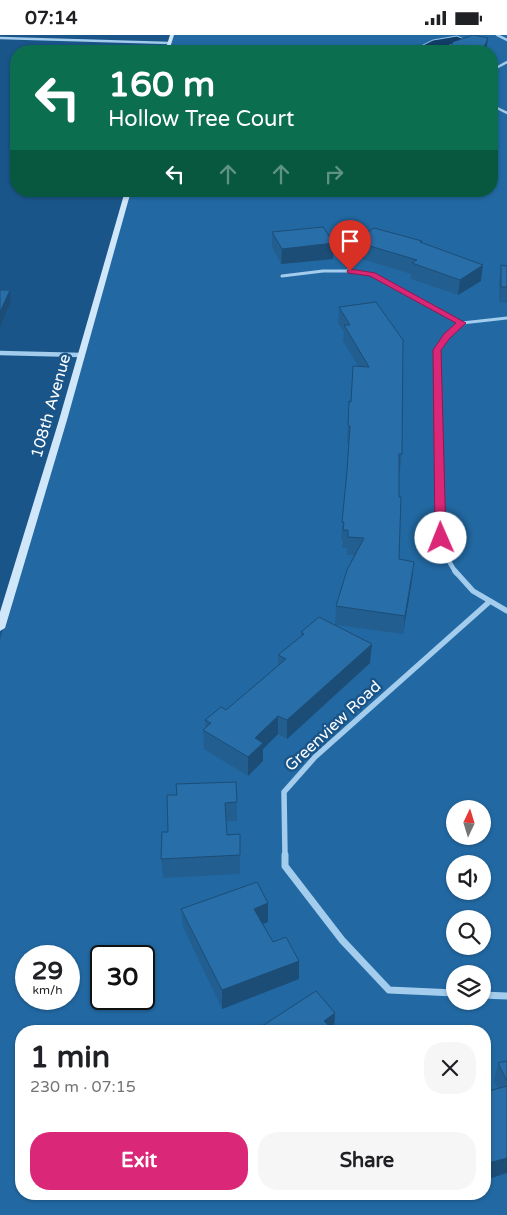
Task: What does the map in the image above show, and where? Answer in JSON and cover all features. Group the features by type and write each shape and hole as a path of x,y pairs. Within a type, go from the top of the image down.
{"street":[{"path":"0,38 170,43 172,35"},
{"path":"497,35 507,40"},
{"name":"108th Avenue","path":"0,628 126,197"},
{"path":"282,276 323,271 350,271 372,274 462,323"},
{"path":"507,318 462,323 447,336 437,350 441,538 448,561 465,584 488,603 507,611"},
{"path":"0,353 81,355"},
{"name":"Greenview Road","path":"446,993 389,990 342,940 285,866 284,792 315,757 488,603"},
{"path":"491,995 507,996"}],"shaded area":[{"path":"173,35 507,35 507,1215 0,1215 0,640 126,197 498,197 498,45 170,45"},
{"path":"457,36 466,40 451,45 423,45 433,40"}],"building":[{"path":"473,35 488,38 485,45 451,45 453,42"},
{"path":"323,227 334,243 282,249 272,232"},
{"path":"374,228 422,241 420,242 483,265 460,280 412,263 417,260 353,241"},
{"path":"501,265 507,266 507,287 501,287"},
{"path":"0,290 10,290 0,312"},
{"path":"376,302 403,340 402,454 399,454 399,497 401,497 399,559 414,562 405,616 336,606 347,570 364,538 348,537 348,530 343,530 344,522 342,522 350,426 348,425 349,401 351,402 353,366 369,367 344,325 350,325 339,307"},
{"path":"319,617 372,644 287,720 278,716 255,738 263,743 248,757 203,730 211,723 205,720 221,707 226,710 286,659 278,655 304,634 301,632"},
{"path":"236,782 237,802 225,803 227,835 240,834 240,855 161,859 162,832 168,832 167,795 177,795 176,784"},
{"path":"257,882 268,903 254,909 273,942 286,937 299,961 222,990 181,909"},
{"path":"316,991 335,1013 324,1021 328,1025 264,1025"},
{"path":"507,1061 507,1081 498,1063"},
{"path":"507,1086 507,1158 491,1162 491,1090"}],"route":[{"path":"350,271 372,274 462,323 447,336 437,350 441,538"}]}
